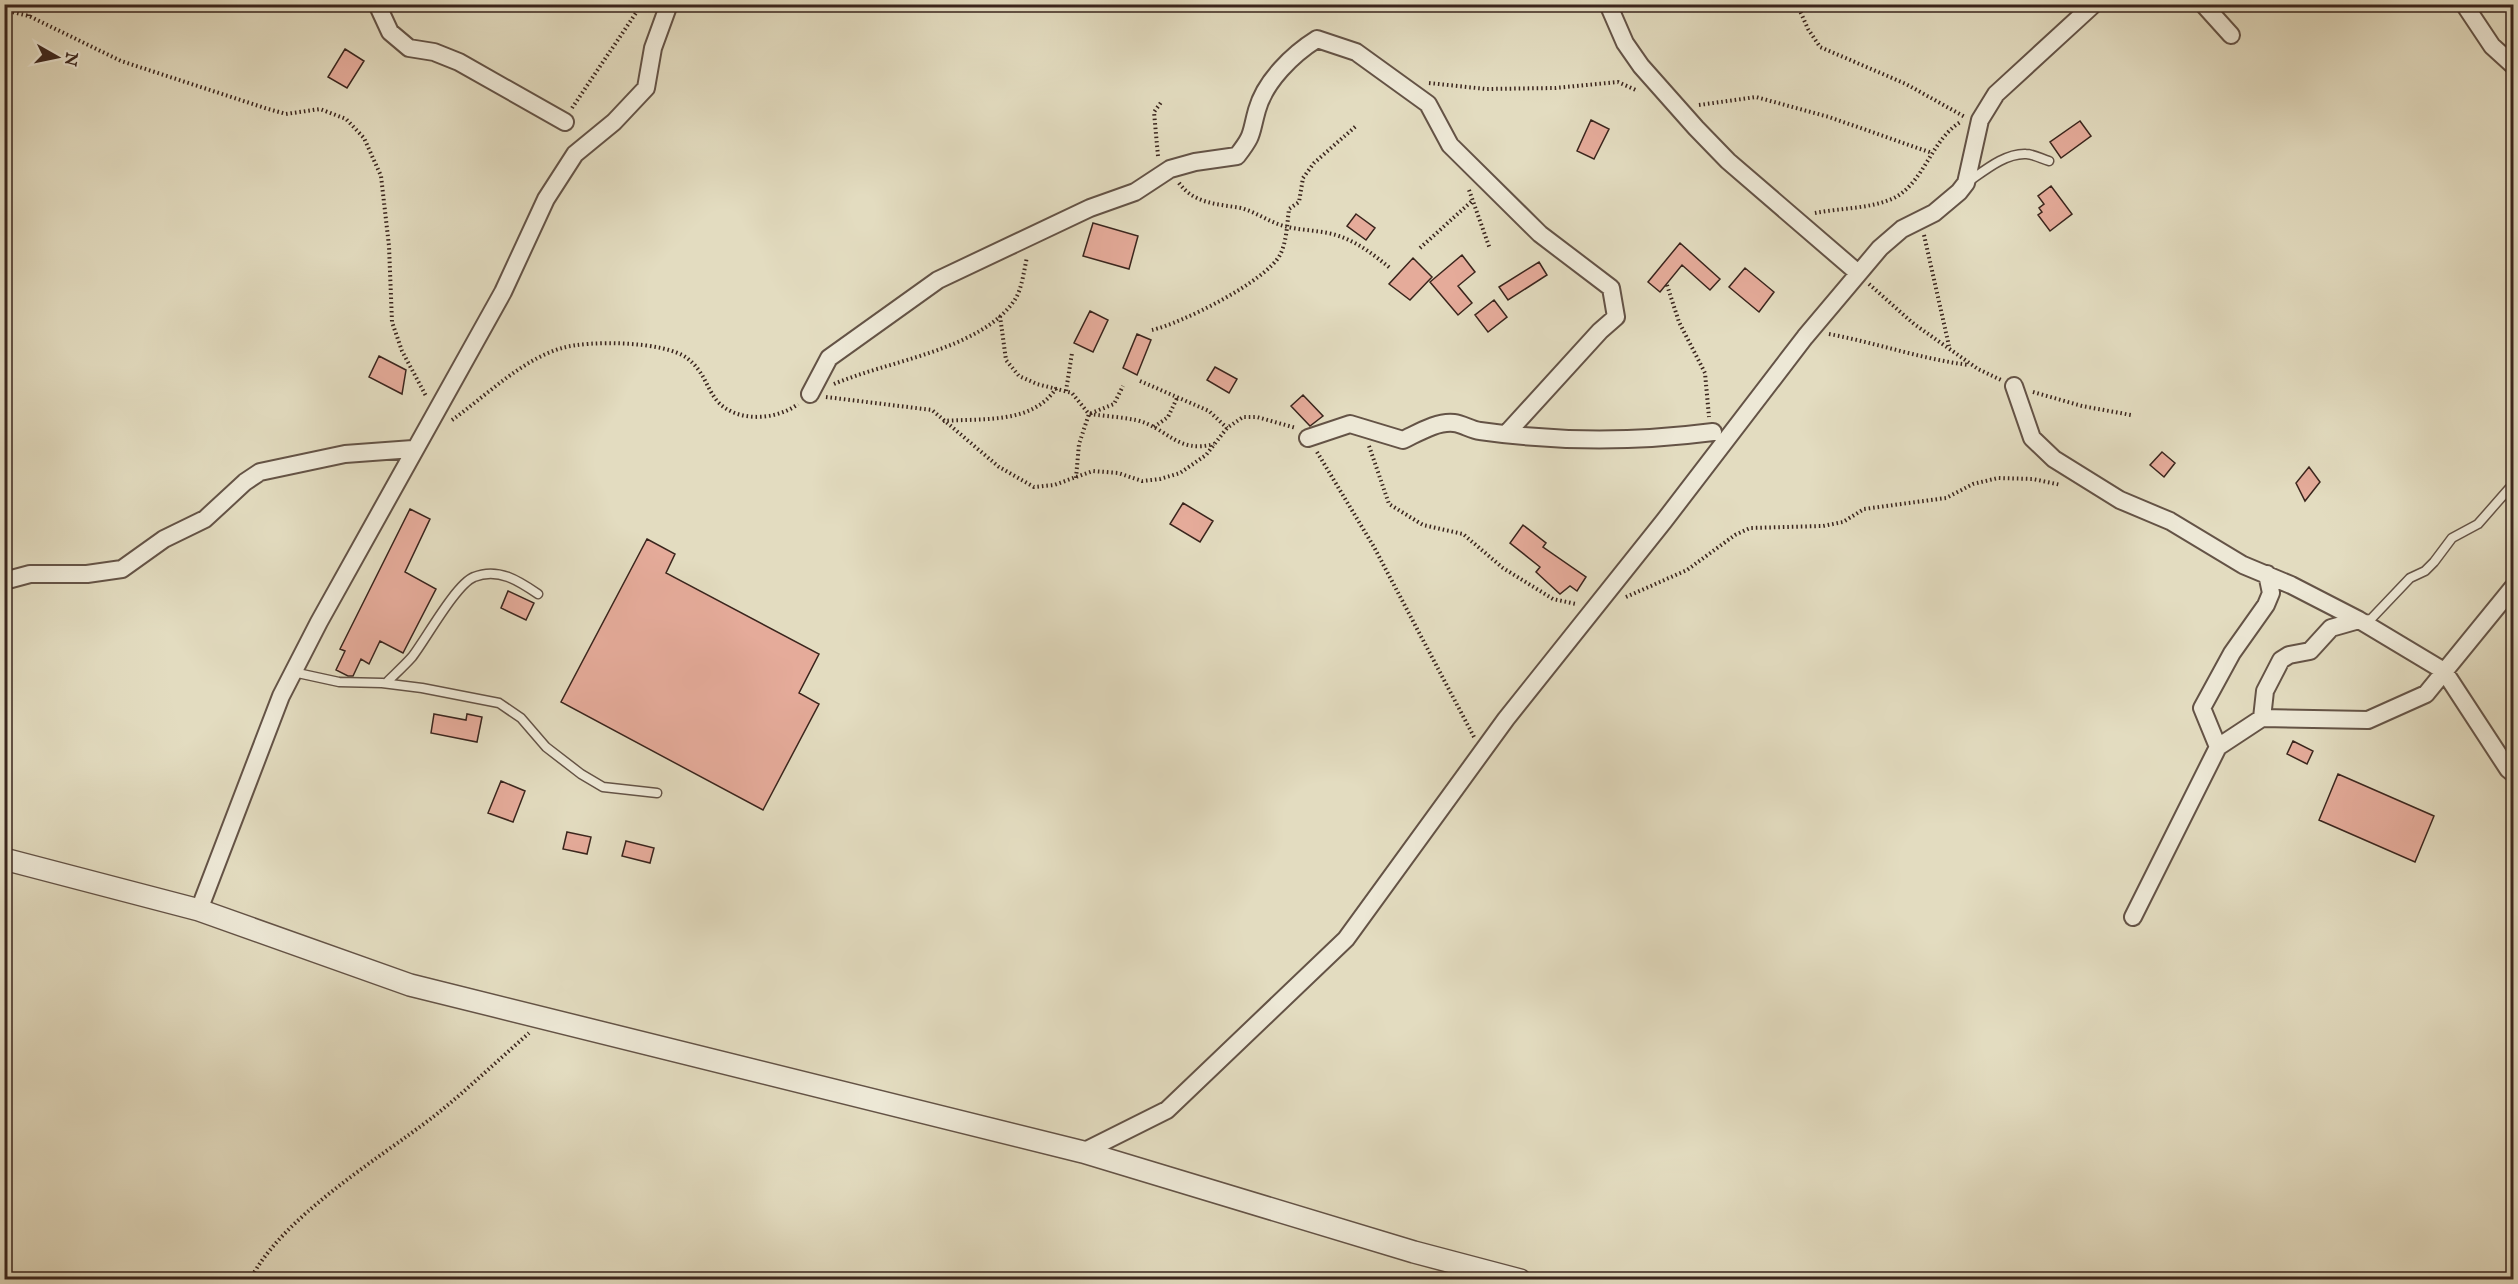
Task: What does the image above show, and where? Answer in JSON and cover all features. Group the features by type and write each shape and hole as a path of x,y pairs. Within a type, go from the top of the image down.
{"street":[{"path":"377,4 390,32 409,48 434,52 459,62 565,122"},
{"path":"199,910 243,789 293,672 413,449 502,292 546,199 575,154 614,122 646,88 653,48 669,4"},
{"path":"1608,4 1625,43 1641,66 1728,161 1858,273"},
{"path":"1083,1152 1167,1110 1347,939 1482,753 1781,366 1880,248 1902,229 1947,203 1966,183 1980,120 1996,94 2094,4"},
{"path":"2203,4 2231,35"},
{"path":"2464,4 2492,46 2514,66"},
{"path":"810,394 829,358 887,314 938,280 1090,208 1135,192 1170,169 1195,162 1237,156 1253,135 1257,109 1268,87 1300,50 1317,39 1356,52 1428,104 1450,145 1540,234 1611,288 1616,317 1600,331 1507,434"},
{"path":"2014,386 2032,438 2054,459 2120,500 2170,521 2243,565 2267,574 2359,620 2444,671 2508,769 2514,774"},
{"path":"1308,438 1350,423 1403,440 1431,427 1454,423 1477,430 1507,434 1655,439 1713,432"},
{"path":"4,582 30,574 87,574 122,569 164,539 205,519 245,482 260,472 345,454 413,449"},
{"path":"2218,747 2202,708 2232,653 2266,605 2271,593 2267,574"},
{"path":"2133,917 2218,747 2262,718 2368,720 2426,694 2514,586"},
{"path":"2262,718 2265,691 2281,660 2289,655 2310,651 2331,628 2359,620"},
{"path":"4,859 199,910 410,986 1083,1152 1414,1252 1520,1280"}],"lane":[{"path":"1966,183 1992,166 2019,154 2031,154 2049,161"},
{"path":"2359,620 2371,619 2410,578 2430,566 2452,538 2478,524 2514,483"},
{"path":"386,683 411,658 454,595 472,577 490,573 505,576 518,580 538,594"},
{"path":"293,672 339,682 386,683 499,703 521,718 563,762 603,787 657,793"}],"path":[{"path":"29,16 30,4"},
{"path":"565,122 570,111 642,4"},
{"path":"1793,217 1872,204 1895,197 1915,179 1941,139 1968,118 1906,84 1820,47 1808,29 1797,4"},
{"path":"4,10 29,16 121,61 265,108 286,114 320,109 346,119 364,138 381,176 389,246 393,322 402,351 434,412"},
{"path":"1162,101 1154,112 1157,155 1170,169 1180,186 1194,197 1209,204 1244,209 1266,221 1286,227 1336,234 1357,243 1390,268"},
{"path":"1152,330 1165,327 1204,308 1260,276 1279,256 1286,238 1289,209 1299,202 1303,178 1314,163 1356,126"},
{"path":"1462,157 1472,201 1490,249"},
{"path":"1420,248 1472,201"},
{"path":"1921,219 1949,346"},
{"path":"447,424 519,369 561,348 596,342 624,343 685,357 704,375 718,402 740,414 771,417 788,411 810,394 863,371 908,361 983,330 1016,299 1033,236"},
{"path":"1858,273 1914,324 1949,346 1978,369 2014,386 2082,406 2131,415"},
{"path":"1667,285 1679,322 1705,373 1713,432"},
{"path":"1000,316 1005,360 1019,376 1037,384 1057,387 1072,393 1089,414 1136,420 1154,427 1185,446 1199,448 1215,444"},
{"path":"1826,334 1870,341 1929,360 1969,365"},
{"path":"1066,391 1072,353"},
{"path":"1140,381 1209,411 1227,428"},
{"path":"1076,478 1081,435 1089,414 1114,404 1123,386"},
{"path":"943,421 1009,418 1035,409 1051,397 1057,387"},
{"path":"810,394 838,400 932,410 999,467 1034,487 1054,485 1094,471 1118,473 1142,481 1160,480 1180,472 1206,455 1227,428 1243,417 1257,417 1294,427 1308,438 1374,547 1482,753"},
{"path":"1154,427 1168,417 1178,396"},
{"path":"1363,428 1389,504 1423,525 1463,534 1503,568 1553,599 1596,608 1655,587 1687,570 1735,535 1750,528 1824,526 1843,522 1864,509 1946,498 1973,484 1998,478 2033,479 2065,486"},
{"path":"250,1280 255,1269 284,1234 328,1196 434,1115 546,1019"}],"building":[{"path":"345,49 364,61 347,88 328,77"},
{"path":"1591,120 1609,129 1594,159 1577,151"},
{"path":"2080,121 2091,136 2061,158 2050,142"},
{"path":"2051,186 2072,214 2050,231 2038,215 2042,212 2039,208 2044,204 2038,196"},
{"path":"1356,214 1375,228 1366,240 1347,226"},
{"path":"1093,223 1138,236 1129,269 1083,256"},
{"path":"1680,243 1720,279 1710,290 1682,265 1660,292 1648,282"},
{"path":"1462,255 1475,272 1458,286 1472,303 1458,315 1430,282"},
{"path":"1413,258 1432,277 1410,300 1389,284"},
{"path":"1539,262 1547,275 1508,300 1499,287"},
{"path":"1745,268 1774,292 1759,312 1729,287"},
{"path":"1494,300 1507,317 1488,332 1475,315"},
{"path":"1090,311 1108,320 1093,352 1074,343"},
{"path":"1137,334 1151,340 1137,375 1123,368"},
{"path":"379,356 406,370 402,394 369,377"},
{"path":"1215,367 1237,379 1229,393 1207,380"},
{"path":"1303,395 1323,416 1310,426 1291,406"},
{"path":"2162,452 2175,463 2164,477 2150,465"},
{"path":"2309,467 2320,482 2305,501 2296,483"},
{"path":"1183,503 1213,521 1200,542 1170,524"},
{"path":"410,509 430,519 405,572 436,589 403,653 380,641 369,664 361,659 353,676 348,676 336,670 345,651 340,649"},
{"path":"1523,525 1546,543 1543,547 1586,577 1577,591 1570,586 1560,594 1536,572 1540,567 1510,543"},
{"path":"647,539 675,554 666,573 819,654 799,693 819,704 763,810 561,702"},
{"path":"508,591 534,603 526,620 501,608"},
{"path":"434,714 466,720 467,714 482,717 477,742 431,733"},
{"path":"2293,741 2313,751 2307,764 2287,754"},
{"path":"2338,774 2434,816 2415,862 2319,820"},
{"path":"501,781 525,791 513,822 488,813"},
{"path":"567,832 591,837 587,854 563,849"},
{"path":"626,841 654,848 650,863 622,856"}]}
